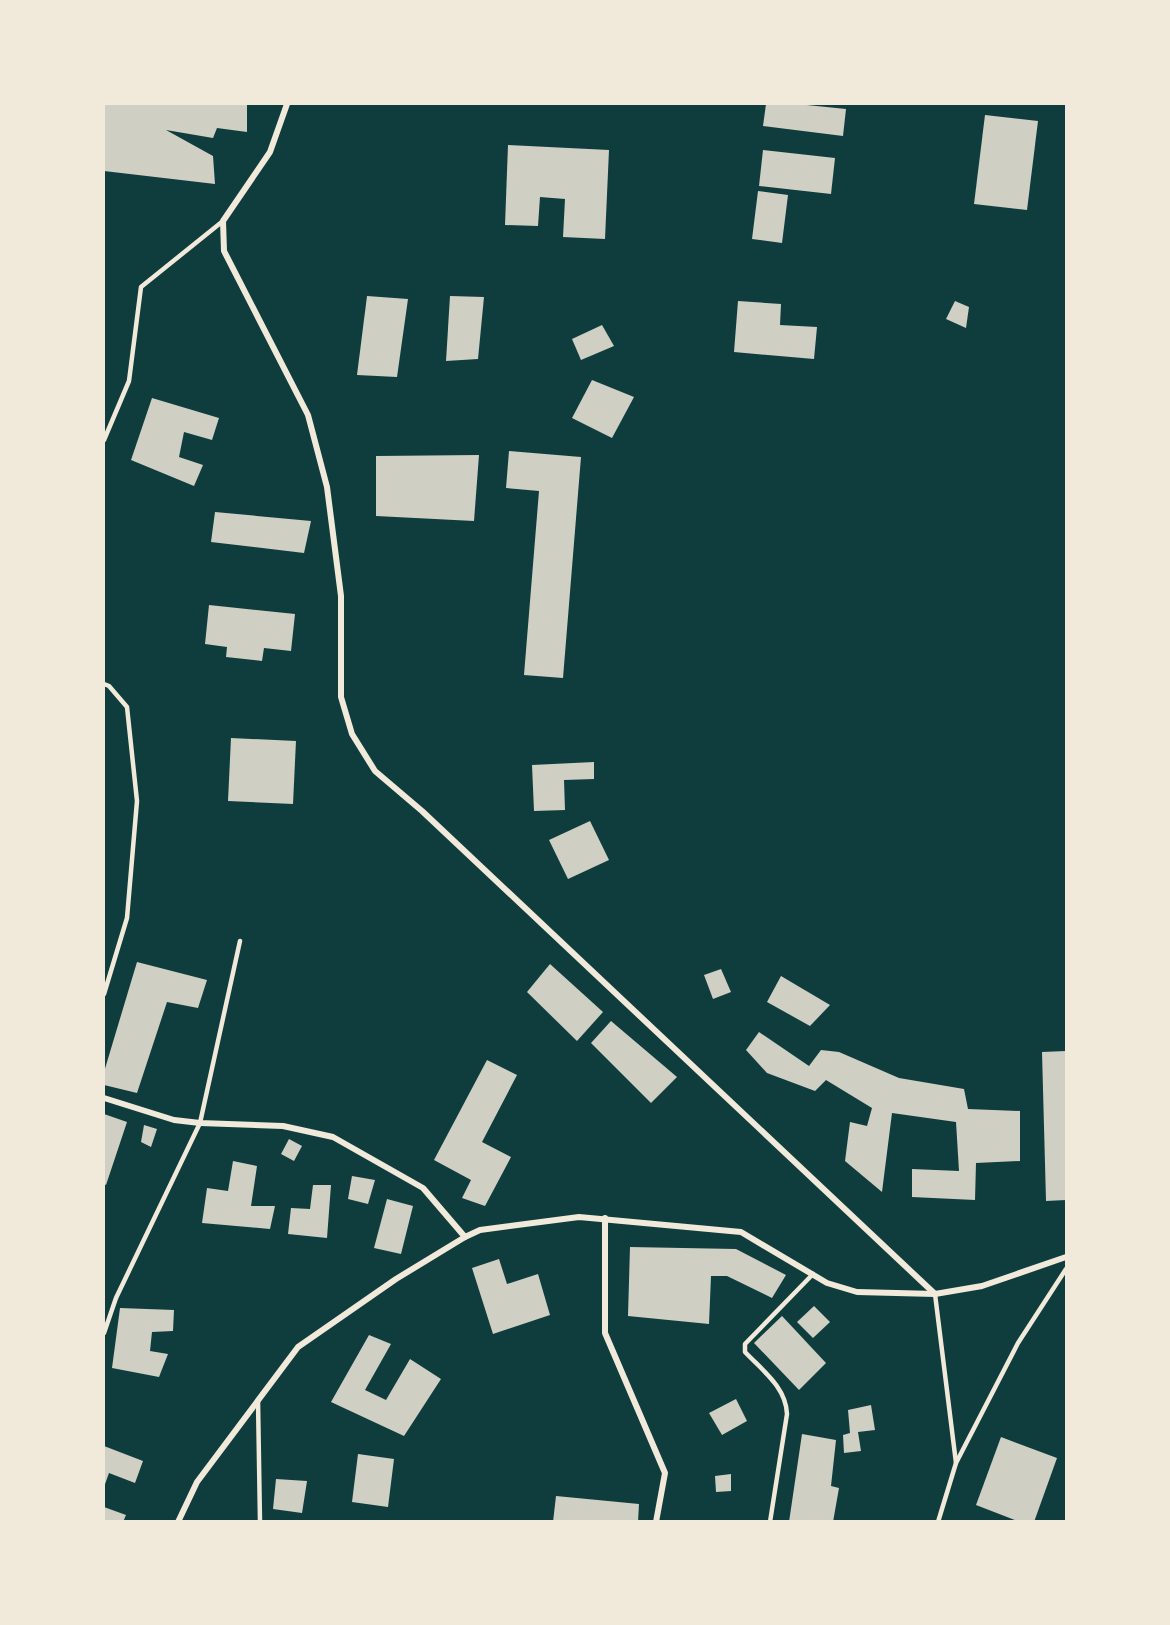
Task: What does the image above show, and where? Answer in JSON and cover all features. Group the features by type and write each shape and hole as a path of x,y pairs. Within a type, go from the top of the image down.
{"street":[{"path":"287,104 270,152 224,221 224,251 308,415 327,487 341,596 341,697 352,734 375,771 422,811 935,1294"},
{"path":"104,1098 174,1119 200,1123 283,1126 333,1137 423,1188 465,1237"},
{"path":"178,1521 197,1482 298,1347 396,1279 480,1230 579,1216 741,1232 826,1283 856,1292 935,1294 982,1286 1066,1257"},
{"path":"605,1218 605,1333 665,1473 656,1521"}],"lane":[{"path":"104,440 129,381 141,288 224,221"},
{"path":"104,684 109,686 127,707 137,801 128,918 104,994"},
{"path":"104,1333 116,1298 200,1123 240,941"},
{"path":"938,1521 956,1463 1018,1343 1066,1269"},
{"path":"770,1521 787,1414 786,1403 781,1390 745,1352 745,1344 813,1274"},
{"path":"935,1294 956,1463"},
{"path":"258,1400 260,1521"}],"building":[{"path":"104,104 247,104 247,132 217,128 213,138 166,130 213,156 215,184 104,171"},
{"path":"766,104 797,104 846,109 843,136 763,126"},
{"path":"985,115 1038,121 1027,210 974,204"},
{"path":"508,145 609,150 605,239 563,237 565,199 540,197 538,226 505,225"},
{"path":"763,150 835,158 831,194 759,186"},
{"path":"758,191 788,195 782,243 752,239"},
{"path":"367,296 408,299 397,377 357,375"},
{"path":"450,296 484,297 478,359 446,361"},
{"path":"738,301 781,304 780,325 817,327 814,359 734,352"},
{"path":"955,301 969,307 966,328 946,319"},
{"path":"602,325 614,346 581,360 572,339"},
{"path":"592,380 634,397 612,438 572,418"},
{"path":"152,398 219,418 212,440 184,432 179,457 203,465 194,486 131,460"},
{"path":"509,451 581,457 563,678 524,675 539,491 506,488"},
{"path":"479,455 474,521 376,516 376,456"},
{"path":"215,512 311,521 304,553 211,542"},
{"path":"209,605 295,614 291,651 264,648 262,661 226,657 227,647 205,644"},
{"path":"231,738 296,741 293,804 228,801"},
{"path":"594,762 594,779 564,780 565,810 534,811 532,765"},
{"path":"590,821 609,860 568,879 549,840"},
{"path":"137,962 207,980 198,1008 167,1002 137,1093 104,1085 104,1072"},
{"path":"550,964 603,1012 577,1041 527,992"},
{"path":"721,969 731,992 713,999 704,975"},
{"path":"781,976 830,1005 810,1026 767,1002"},
{"path":"611,1021 677,1077 651,1103 591,1043"},
{"path":"759,1032 809,1066 821,1050 839,1052 899,1078 964,1089 968,1109 1020,1111 1020,1161 976,1163 975,1200 912,1197 912,1169 959,1171 956,1122 892,1113 882,1192 845,1161 850,1122 867,1126 872,1108 826,1080 815,1091 767,1073 746,1050"},
{"path":"1066,1051 1066,1200 1046,1201 1042,1052"},
{"path":"487,1060 517,1075 482,1142 511,1157 485,1206 462,1198 471,1180 434,1160"},
{"path":"104,1114 127,1122 106,1185 104,1184"},
{"path":"144,1125 157,1129 151,1147 141,1142"},
{"path":"289,1139 302,1146 294,1161 281,1154"},
{"path":"233,1161 257,1166 251,1206 275,1206 270,1229 202,1223 207,1188 228,1191"},
{"path":"352,1176 375,1180 368,1204 348,1199"},
{"path":"313,1185 331,1185 327,1238 288,1234 291,1208 310,1209"},
{"path":"387,1199 413,1206 401,1254 374,1248"},
{"path":"630,1247 736,1249 786,1275 772,1298 727,1276 711,1276 709,1324 628,1316"},
{"path":"499,1259 507,1284 538,1274 550,1315 493,1334 472,1268"},
{"path":"814,1306 830,1322 813,1338 797,1322"},
{"path":"120,1308 174,1310 173,1331 152,1332 150,1351 168,1354 159,1377 112,1368"},
{"path":"782,1316 826,1363 799,1390 754,1343"},
{"path":"369,1335 391,1344 365,1390 386,1400 410,1359 441,1379 404,1436 331,1402"},
{"path":"736,1399 747,1421 722,1435 709,1413"},
{"path":"871,1405 875,1430 858,1432 861,1451 844,1453 843,1435 850,1433 848,1410"},
{"path":"802,1434 836,1440 831,1486 839,1488 833,1522 789,1522"},
{"path":"1001,1437 1057,1458 1034,1522 1020,1522 976,1505"},
{"path":"104,1446 143,1461 135,1483 109,1473 104,1487"},
{"path":"358,1454 394,1459 388,1507 352,1502"},
{"path":"731,1474 731,1491 716,1492 715,1476"},
{"path":"276,1479 307,1481 302,1513 273,1509"},
{"path":"556,1496 639,1504 638,1522 553,1522"},
{"path":"104,1507 126,1515 123,1522 104,1522"}]}
